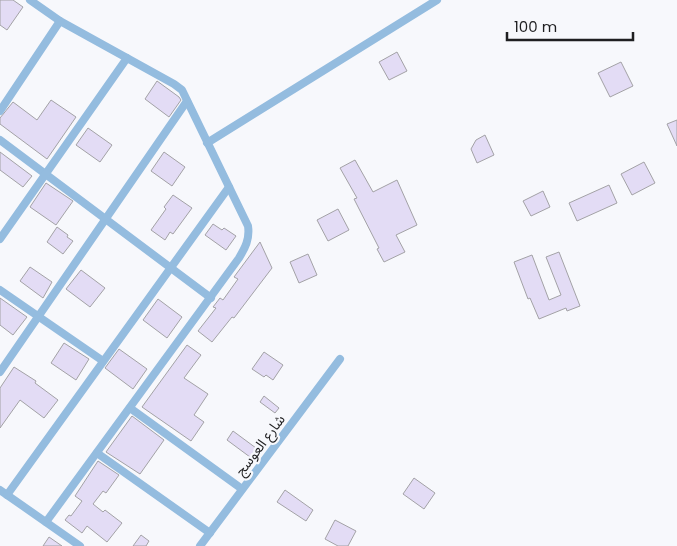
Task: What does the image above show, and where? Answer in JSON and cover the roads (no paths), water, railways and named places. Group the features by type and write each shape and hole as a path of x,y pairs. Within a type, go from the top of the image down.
{"street":[{"path":"30,0 60,21 178,86 248,226 249,234 244,250 211,298 46,522"},
{"path":"207,142 437,0"},
{"path":"0,110 60,21"},
{"path":"0,239 127,58"},
{"path":"0,372 187,101"},
{"path":"0,140 211,298"},
{"path":"80,546 4,492 103,361 228,187"},
{"path":"0,290 103,361"},
{"name":"شارع العوسج","path":"200,546 340,359"},
{"path":"130,408 242,489"},
{"path":"97,453 210,533"}]}
